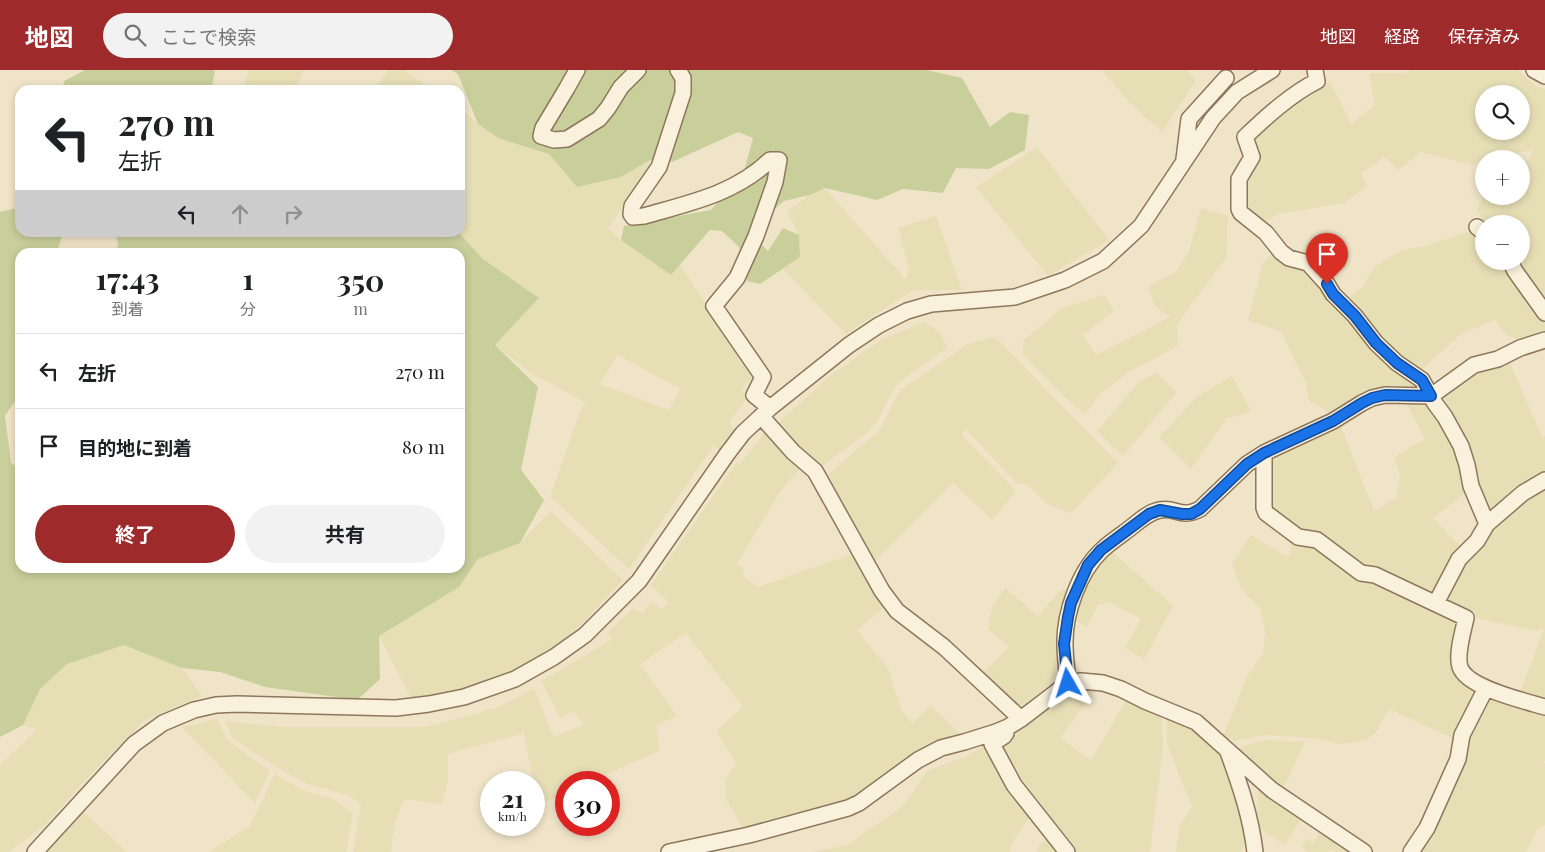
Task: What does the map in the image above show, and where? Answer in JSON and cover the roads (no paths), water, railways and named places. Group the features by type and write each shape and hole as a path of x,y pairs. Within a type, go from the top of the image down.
{"street":[{"path":"577,70 543,128 542,136 554,140 567,138 599,119 621,87 638,70"},
{"path":"678,70 683,78 683,93 659,167 632,206 630,214 633,217 644,216 712,197 740,184 770,160 780,160 756,236 738,278 714,306 763,377 754,395 793,452 815,472 882,592 897,611 944,647 1014,723"},
{"path":"35,852 134,744 163,723 194,710 216,705 237,704 396,708 429,704 464,697 515,679 554,657 585,635 640,581 727,454 743,433 766,412 849,345 879,325 906,311 931,304 1015,296 1065,280 1103,261 1141,226 1213,118 1237,92 1272,70"},
{"path":"1315,70 1317,81 1307,86 1245,137 1252,156 1239,179 1239,209 1241,213 1266,234 1281,252 1289,258 1308,263 1376,343 1397,363 1422,380 1461,446 1471,486 1487,524"},
{"path":"1534,70 1545,76"},
{"path":"1184,161 1189,119 1231,74 1237,92"},
{"path":"1514,270 1545,313"},
{"path":"1068,683 1064,644 1068,617 1071,603 1088,565 1101,550 1149,514 1160,510 1191,514 1200,509 1247,464 1264,453 1333,421 1372,398 1385,395 1431,396 1474,366 1498,359 1520,348 1545,340"},
{"path":"1264,453 1264,508 1266,513 1298,537 1317,540 1361,573 1375,575 1466,618 1459,666 1464,676 1486,688 1545,707"},
{"path":"1436,603 1459,559 1477,541 1487,524 1523,493 1545,480"},
{"path":"668,852 749,834 848,808 859,803 918,760 941,748 972,740 1014,723 1068,683 1081,681 1103,683 1121,688 1145,701 1196,722 1272,790 1364,852"},
{"path":"1412,852 1427,828 1451,776 1458,759 1462,735 1486,688"},
{"path":"1014,723 1004,736 992,744 1014,785 1067,852"},
{"path":"1228,751 1241,787 1252,828 1255,852"}]}
